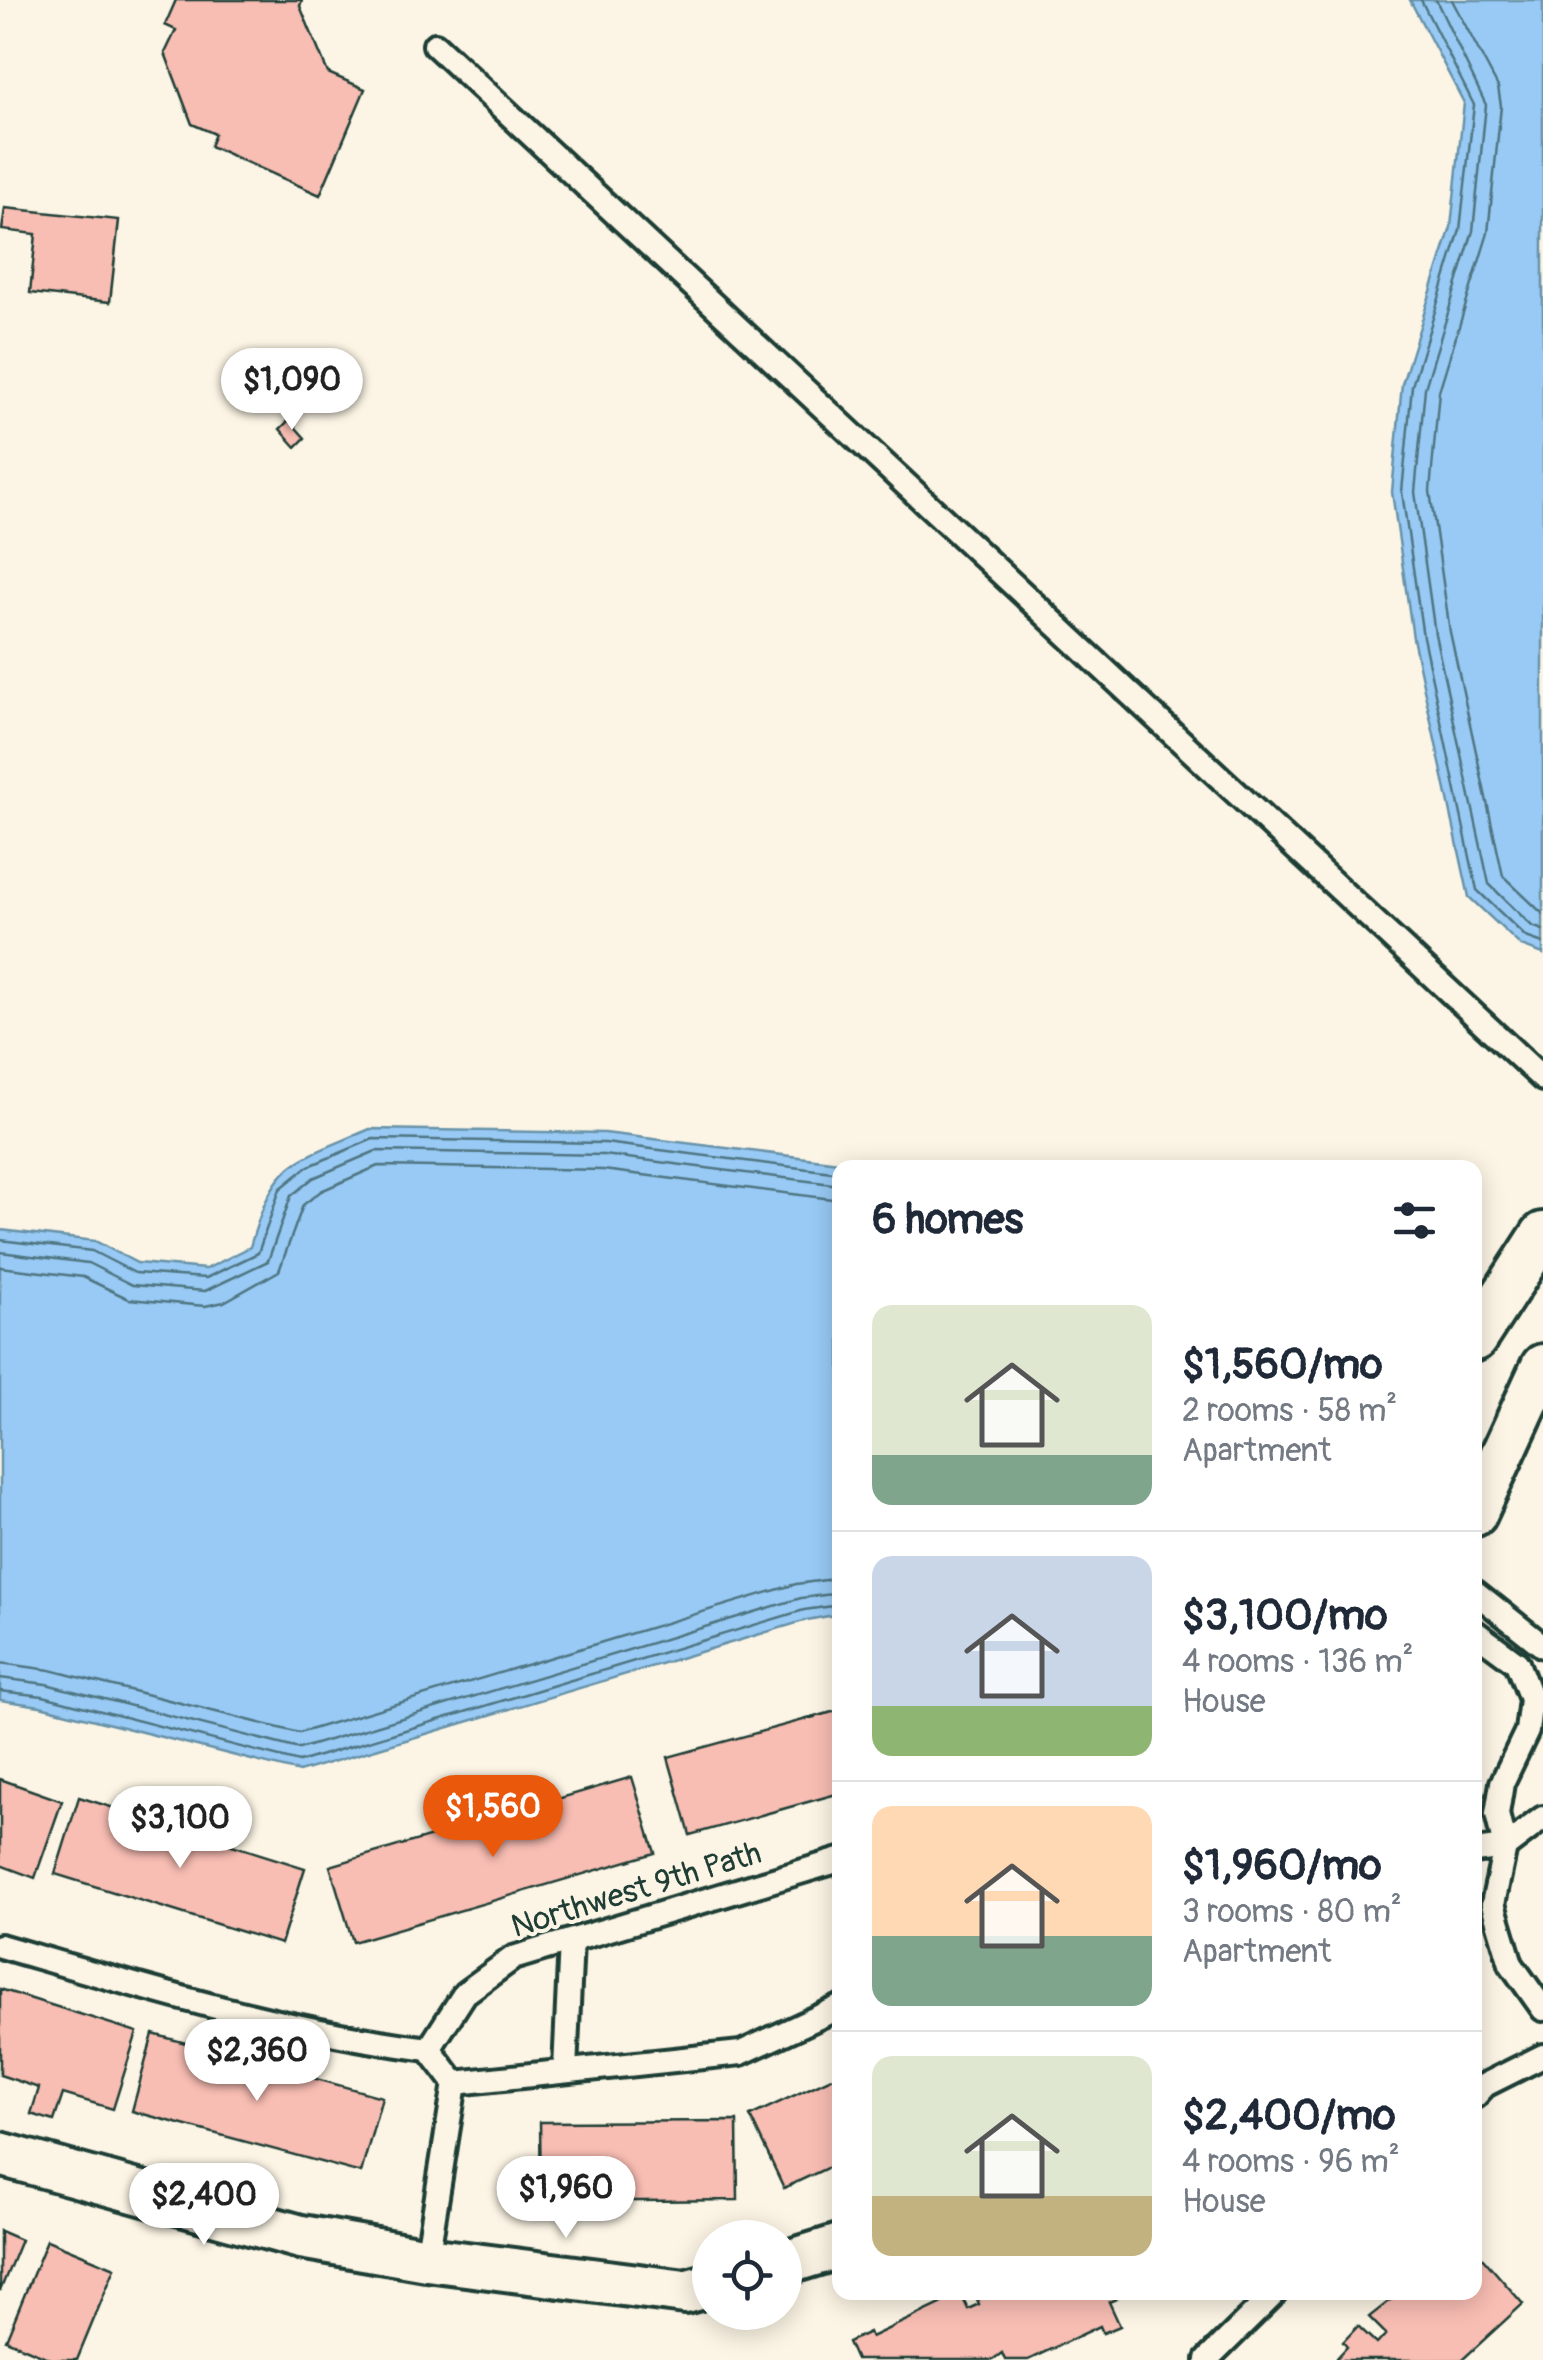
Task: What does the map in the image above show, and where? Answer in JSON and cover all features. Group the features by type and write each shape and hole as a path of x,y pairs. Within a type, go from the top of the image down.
{"street":[{"path":"1482,1328 1543,1234"},
{"path":"1482,1499 1543,1366"},
{"path":"0,2154 301,2237 427,2259 692,2290"},
{"path":"802,2258 832,2248"}],"lane":[{"path":"435,45 1543,1080"},
{"path":"1482,1598 1543,1646"},
{"path":"1482,1637 1517,1663 1531,1699 1527,1731 1502,1783 1498,1804 1504,1847 1493,1904 1511,1964 1543,2009"},
{"path":"1482,1851 1504,1847 1543,1818"},
{"name":"Northwest 9th Path","path":"429,2050 465,1994 513,1958 832,1862"},
{"path":"565,2070 571,1942"},
{"path":"0,1946 185,2000 359,2041 429,2050 455,2083 427,2259"},
{"path":"455,2083 740,2053 832,2011"},
{"path":"1482,2089 1543,2056"},
{"path":"1207,2360 1268,2300"}],"water":[{"path":"1410,0 1543,0 1543,954 1521,946 1469,897 1413,638 1392,492 1402,384 1451,227 1464,103"},
{"path":"370,1129 605,1133 832,1161 832,1615 299,1772 40,1706 0,1700 0,1230 95,1241 137,1263 206,1269 250,1247 268,1196 278,1180 321,1149"}],"building":[{"path":"176,0 302,0 300,6 328,73 365,89 320,195 210,146 215,134 192,124 165,53 176,30 165,25"},
{"path":"5,208 119,220 110,302 30,293 36,234 2,230"},
{"path":"289,420 305,438 296,447 280,429"},
{"path":"832,1712 832,1795 690,1835 668,1757"},
{"path":"632,1777 655,1853 353,1942 330,1866"},
{"path":"0,1779 62,1801 35,1878 0,1865"},
{"path":"79,1797 305,1868 281,1944 55,1874"},
{"path":"0,1989 137,2032 113,2109 63,2094 54,2121 31,2114 39,2088 0,2075"},
{"path":"153,2034 382,2097 361,2173 132,2111"},
{"path":"832,2078 832,2166 784,2188 750,2116"},
{"path":"737,2121 738,2200 541,2202 540,2122"},
{"path":"0,2231 21,2240 0,2291"},
{"path":"47,2240 115,2268 77,2360 53,2360 6,2340"},
{"path":"1482,2257 1523,2304 1462,2360 1335,2360 1347,2347 1343,2342 1358,2326 1377,2344 1386,2334 1369,2317 1391,2300 1482,2300"},
{"path":"939,2300 964,2300 968,2309 979,2304 977,2300 1114,2300 1109,2302 1120,2326 1103,2333 1100,2326 1028,2360 1005,2360 1002,2353 992,2360 856,2360 848,2342 869,2332 871,2337 941,2304"}]}
